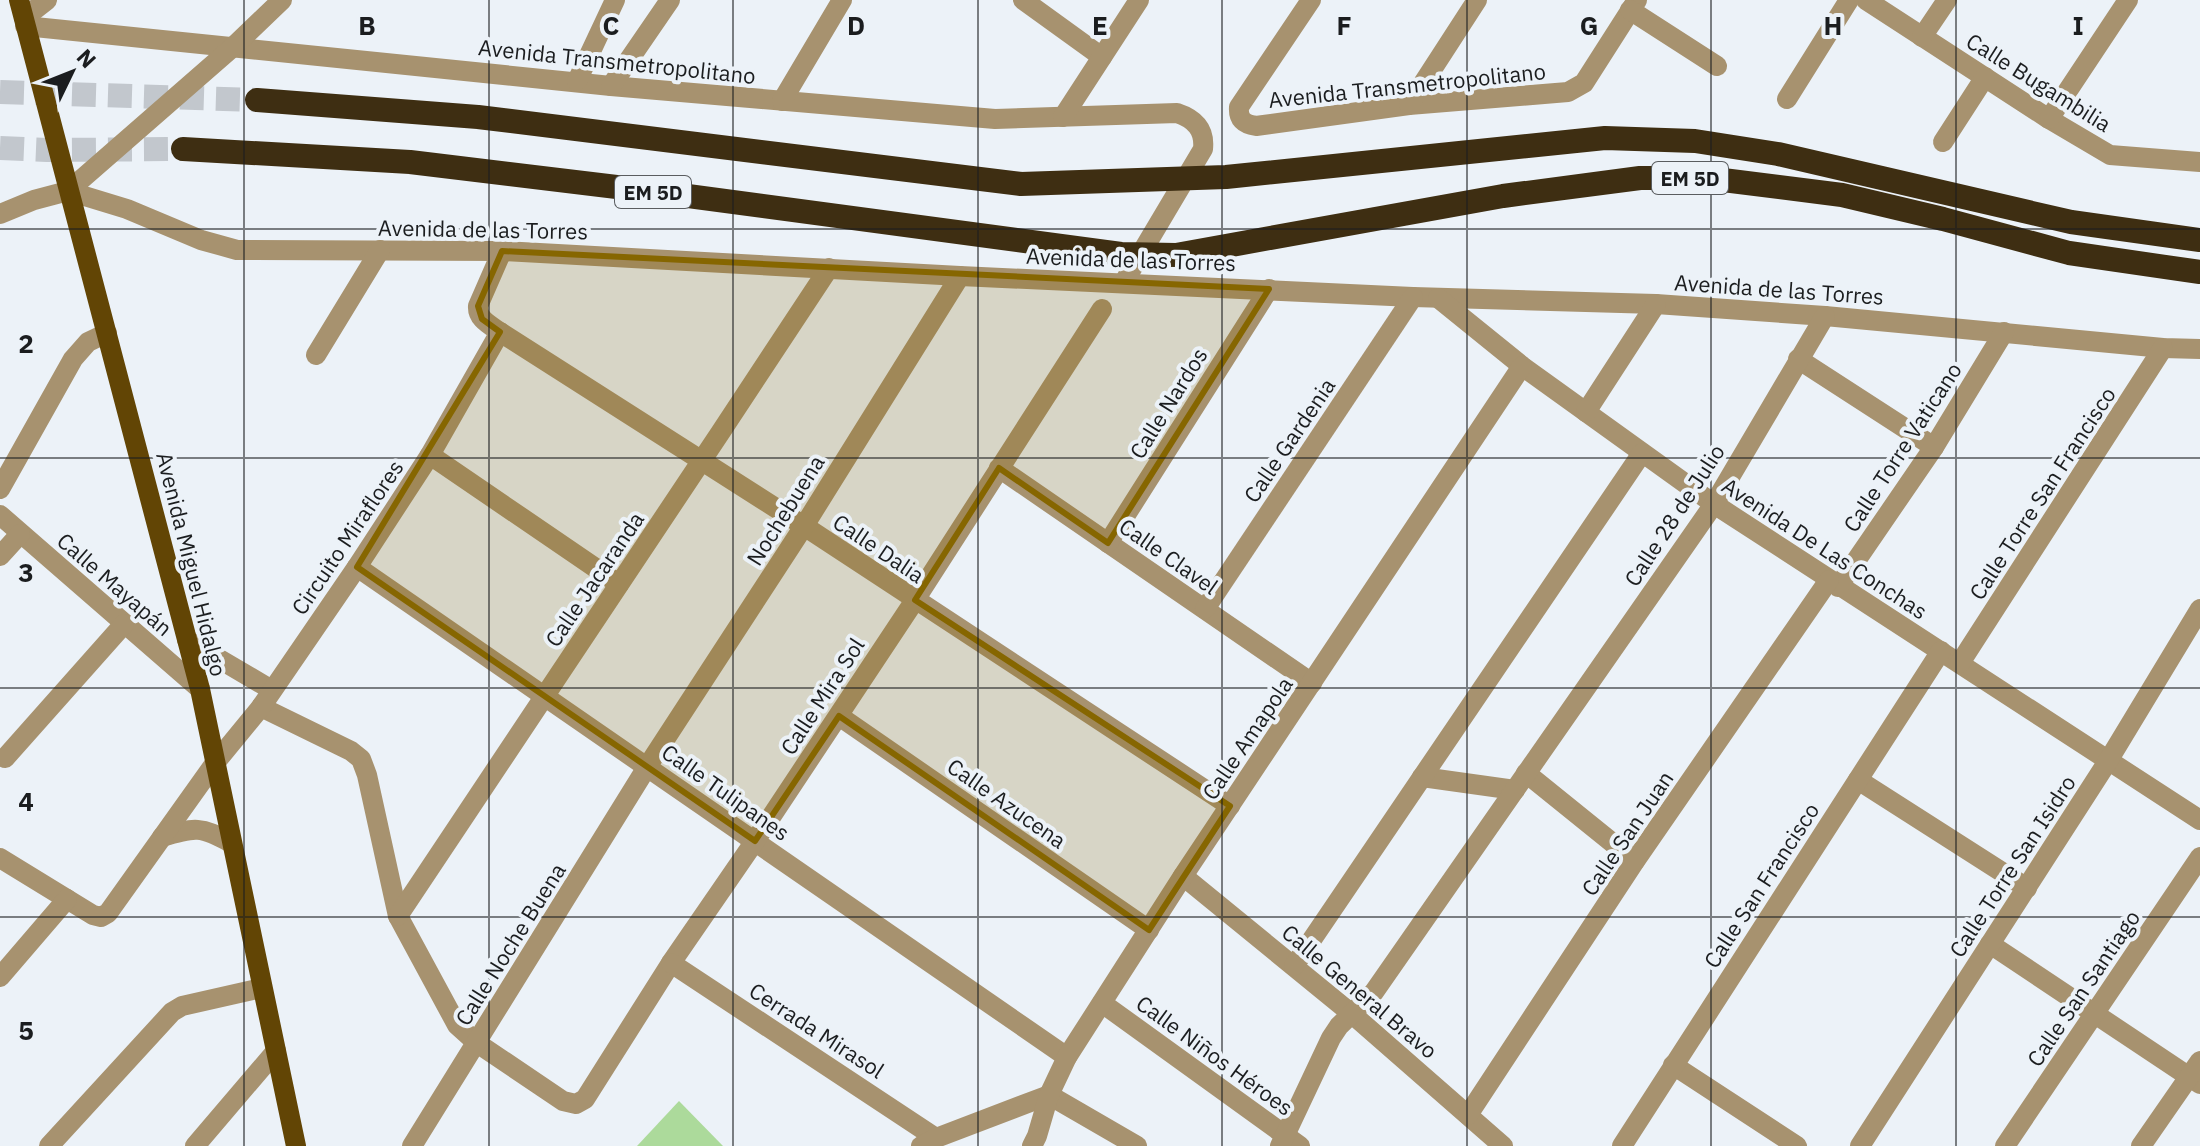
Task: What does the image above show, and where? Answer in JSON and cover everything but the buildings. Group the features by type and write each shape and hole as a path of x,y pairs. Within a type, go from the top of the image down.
{"highway":[{"name":"EM 5D","path":"257,100 478,117 1021,184 1226,177 1605,138 1695,141 1778,154 2071,222 2200,240"},
{"name":"EM 5D","path":"183,149 410,162 1121,254 1176,255 1503,196 1640,178 1707,178 1842,195 2069,253 2200,272"}],"main road":[{"name":"Avenida Miguel Hidalgo","path":"23,15 200,689 295,1145"}],"street":[{"path":"23,15 47,0"},
{"path":"0,214 68,191 233,47 282,0"},
{"path":"577,81 615,0"},
{"path":"611,86 670,0"},
{"path":"782,101 842,0"},
{"path":"1023,0 1102,57"},
{"path":"1063,117 1139,0"},
{"name":"Avenida Transmetropolitano","path":"1311,0 1239,107 1242,121 1248,125 1409,105 1568,92 1584,83 1634,5"},
{"path":"1409,105 1477,0"},
{"path":"1787,99 1849,0"},
{"name":"Calle Bugambilia","path":"1866,0 2110,155 2198,159"},
{"path":"1922,37 1947,0"},
{"path":"2049,119 2128,0"},
{"path":"1634,5 1717,66"},
{"name":"Avenida Transmetropolitano","path":"23,15 233,47 782,101 995,119 1177,113 1189,117 1200,128 1204,138 1203,149 1124,282"},
{"path":"1943,142 1985,77"},
{"name":"Avenida de las Torres","path":"68,191 127,209 201,240 237,250 502,251 1413,297 1656,304 2200,349"},
{"path":"316,355 380,250"},
{"path":"500,332 482,319 478,306 502,251"},
{"name":"Calle Jacaranda","path":"398,916 703,462 829,268"},
{"name":"Nochebuena","path":"647,767 804,526 960,276"},
{"name":"Calle Nardos","path":"1108,543 1269,289"},
{"name":"Calle Gardenia","path":"1205,609 1413,297"},
{"name":"Avenida De Las Conchas","path":"1438,298 1522,366 1714,504 2200,820"},
{"path":"1586,412 1656,304"},
{"name":"Calle Mira Sol","path":"477,1043 563,1101 576,1104 585,1099 671,963 915,600 1102,309"},
{"name":"Calle 28 de Julio","path":"1288,1142 1331,1038 1374,992 1714,504 1825,316"},
{"name":"Circuito Miraflores","path":"67,899 93,915 101,917 108,913 215,763 266,698 357,567 430,455 500,332"},
{"name":"Calle Dalia","path":"500,332 804,526 1230,806"},
{"name":"Calle Torre Vaticano","path":"1833,583 1934,447 2004,332"},
{"path":"0,489 73,359 88,342 107,333"},
{"name":"Calle Torre San Francisco","path":"1960,663 2163,348"},
{"path":"1798,359 1934,447"},
{"name":"Calle Amapola","path":"1032,1146 1049,1095 1067,1057 1183,876 1522,366"},
{"path":"1294,966 1642,453"},
{"path":"430,455 619,584"},
{"name":"Calle Clavel","path":"999,468 1312,683"},
{"name":"Calle Mayapán","path":"0,515 200,689"},
{"path":"0,556 20,534"},
{"name":"Calle Tulipanes","path":"357,567 1067,1057"},
{"name":"Calle San Juan","path":"1468,1115 1635,861 1833,583"},
{"name":"Calle Torre San Isidro","path":"1860,1146 2108,761 2200,609"},
{"path":"5,758 124,624"},
{"path":"187,640 266,698 361,759 398,916 457,1025 477,1043"},
{"name":"Calle San Francisco","path":"1622,1146 1941,651"},
{"name":"Calle Azucena","path":"839,716 1149,930"},
{"name":"Calle Noche Buena","path":"412,1146 647,767"},
{"path":"1422,777 1521,782 1635,861"},
{"path":"1858,780 2027,888"},
{"path":"162,837 198,829 210,831 231,843"},
{"name":"Calle San Santiago","path":"2005,1146 2200,857"},
{"path":"0,858 67,899 0,977"},
{"name":"Calle General Bravo","path":"1183,876 1352,1014 1468,1115 1496,1144"},
{"path":"1990,944 2096,1014 2196,1074 2141,1146"},
{"name":"Cerrada Mirasol","path":"671,963 928,1142"},
{"path":"49,1146 172,1012 182,1006 262,988"},
{"name":"Calle Niños Héroes","path":"1102,1003 1288,1142"},
{"path":"195,1146 276,1051"},
{"path":"1673,1065 1797,1146"},
{"path":"928,1142 1049,1095 1137,1146"}],"highlighted area":[{"path":"502,251 1269,289 1108,543 999,468 915,600 1230,806 1149,930 839,716 755,841 357,567 500,332 482,319 478,306"}],"green space":[{"path":"679,1101 723,1146 637,1146"}],"tunnel":[{"path":"0,92 257,100"},
{"path":"0,148 183,149"}]}
